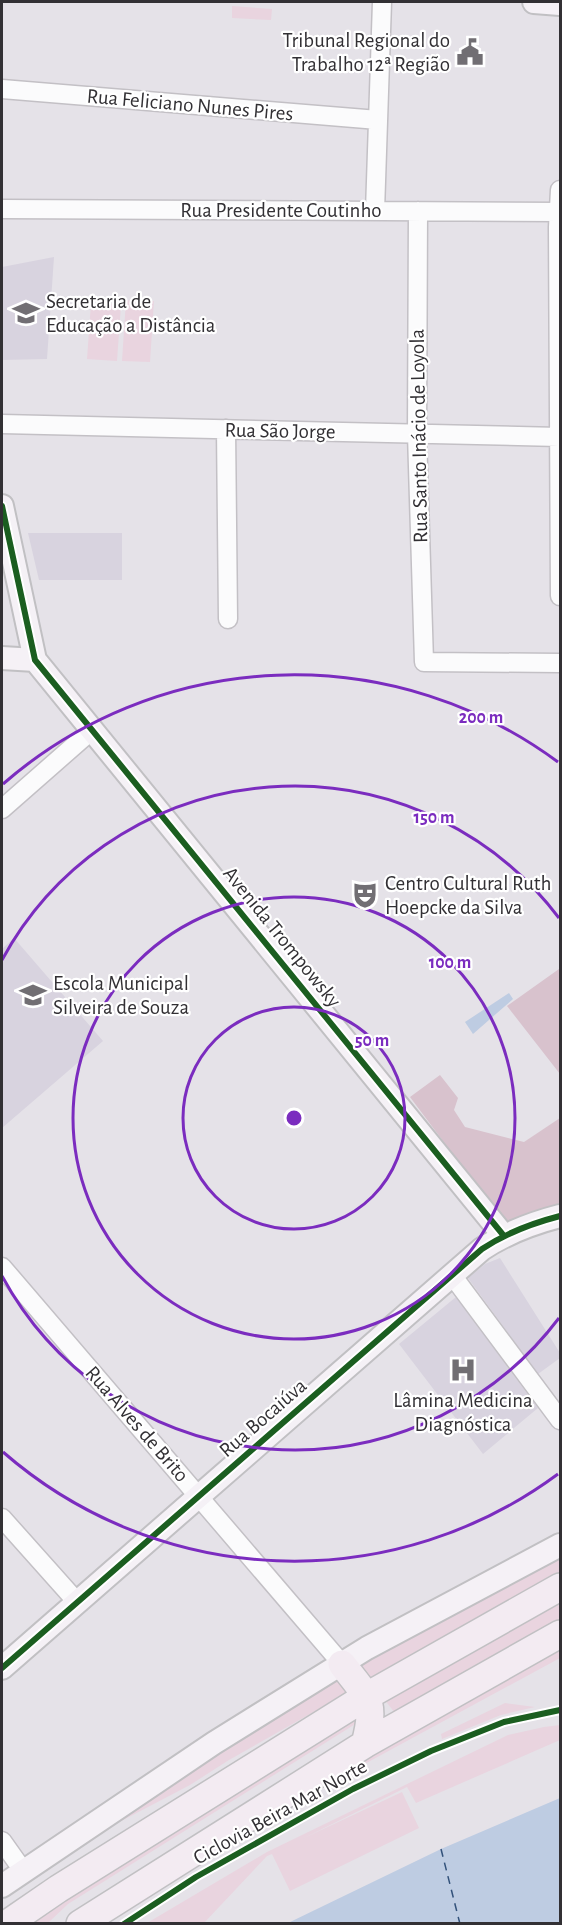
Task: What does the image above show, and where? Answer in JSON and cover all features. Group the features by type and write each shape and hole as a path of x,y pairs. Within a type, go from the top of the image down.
{"highway":[{"path":"7,1923 367,1696 561,1587"},
{"path":"80,1923 365,1744 561,1634"},
{"path":"342,1664 367,1696 371,1714 365,1744"},
{"path":"2,1910 58,1889"}],"main road":[{"path":"534,2 561,4"},
{"path":"2,506 35,660 2,658"},
{"name":"Avenida Trompowsky","path":"35,660 504,1236"},
{"name":"Rua Bocaiúva","path":"2,1668 482,1249 504,1236 561,1216"},
{"path":"2,1886 214,1743 373,1645 561,1545"}],"street":[{"path":"375,211 382,2"},
{"name":"Rua Feliciano Nunes Pires","path":"2,89 378,120"},
{"path":"561,190 559,212 561,596"},
{"name":"Rua Presidente Coutinho","path":"2,209 559,212"},
{"name":"Rua Santo Inácio de Loyola","path":"418,211 417,434 424,662 561,663"},
{"name":"Rua São Jorge","path":"2,424 559,437"},
{"path":"226,429 228,619"},
{"path":"2,809 92,730"},
{"name":"Rua Alves de Brito","path":"2,1267 342,1664"},
{"path":"452,1275 561,1420"},
{"path":"2,1518 77,1602"},
{"path":"2,1841 24,1872"}],"shaded area":[{"path":"232,6 272,9 271,20 232,18"},
{"name":"Secretaria de Educação a Distância","path":"54,257 47,359 2,360 2,267"},
{"path":"126,300 154,301 150,362 122,361"},
{"path":"91,303 121,305 117,361 87,359"},
{"path":"28,533 122,533 122,580 39,580"},
{"name":"Escola Municipal Silveira de Souza","path":"14,938 103,1041 2,1128 2,949"},
{"path":"559,969 560,971 560,1074 507,1006"},
{"path":"440,1075 458,1098 454,1110 465,1127 524,1142 560,1118 560,1209 506,1225 410,1097"},
{"path":"500,1258 560,1353 560,1358 538,1374 468,1278 485,1264"},
{"path":"456,1297 538,1408 483,1454 399,1344"},
{"path":"560,1556 558,1575 368,1682 357,1667"},
{"path":"560,1601 560,1621 395,1713 384,1699"},
{"path":"560,1644 560,1658 324,1786 284,1801"},
{"path":"336,1679 347,1693 229,1760 190,1785 106,1829 217,1749"},
{"path":"505,1703 535,1707 501,1715 442,1739 441,1734"},
{"path":"355,1716 357,1723 68,1904 48,1923 28,1924"},
{"path":"560,1725 560,1740 416,1803 407,1787 302,1839 402,1792 419,1828 290,1891 272,1854 267,1856 204,1923 147,1923 267,1852 508,1735"}],"water":[{"path":"509,993 513,999 473,1034 465,1022"},
{"path":"560,1798 560,1923 288,1923 441,1849"}],"ferry route":[{"path":"441,1849 460,1924"}],"cycle path":[{"path":"2,506 35,660 504,1236"},
{"path":"2,1668 482,1249 520,1229 560,1216"},
{"name":"Ciclovia Beira Mar Norte","path":"124,1924 196,1877 353,1789 431,1751 504,1722 560,1710"}],"place":[{"name":"Tribunal Regional do Trabalho 12ª Região","path":"470,52"},
{"name":"Secretaria de Educação a Distância","path":"26,313"},
{"name":"Centro Cultural Ruth Hoepcke da Silva","path":"365,895"},
{"name":"Escola Municipal Silveira de Souza","path":"33,995"},
{"name":"Lâmina Medicina Diagnóstica","path":"463,1370"}]}
